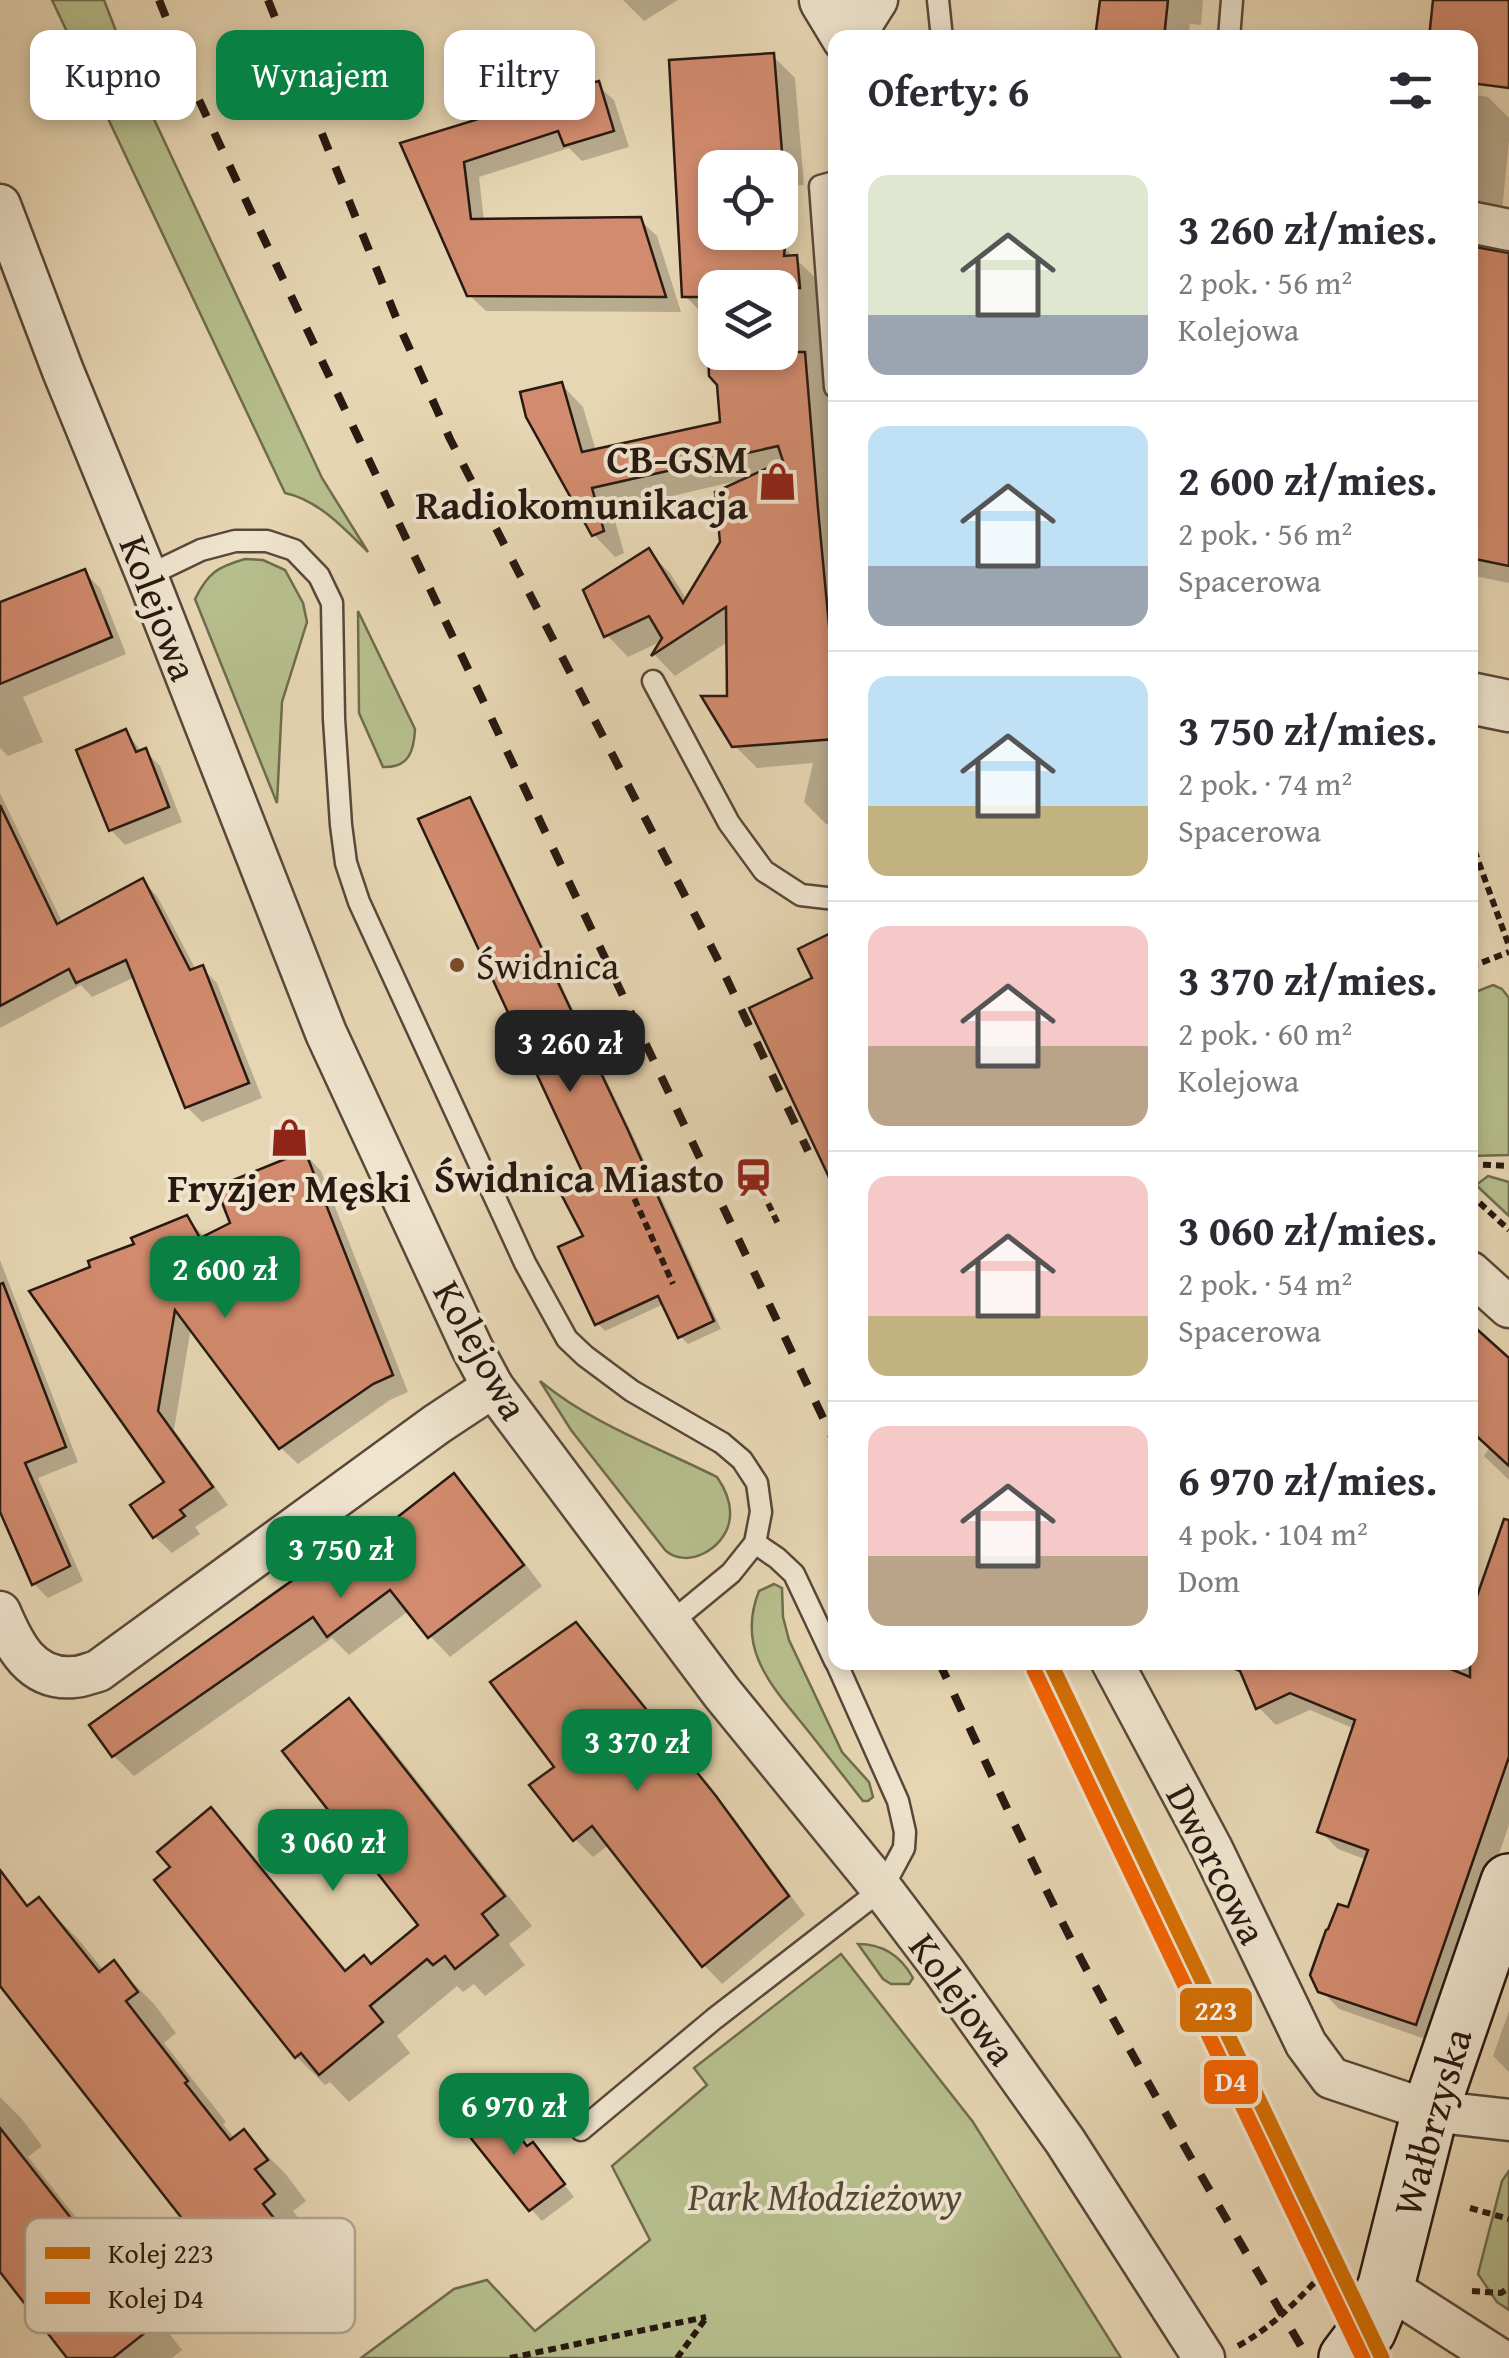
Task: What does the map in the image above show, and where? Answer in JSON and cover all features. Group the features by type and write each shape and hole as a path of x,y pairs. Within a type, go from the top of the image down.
{"main road":[{"name":"Wałbrzyska","path":"1347,2358 1368,2330 1386,2286 1430,2110 1509,1882"}],"street":[{"path":"825,0 846,30"},
{"path":"856,30 877,0"},
{"name":"Kolejowa","path":"0,205 326,1034 493,1387 722,1693 944,1971 1219,2354"},
{"path":"1478,224 1509,230"},
{"path":"1478,700 1509,706"},
{"path":"1478,1279 1509,1307"},
{"path":"0,1612 13,1644 30,1664 72,1678 98,1670 493,1387"},
{"name":"Dworcowa","path":"1116,1670 1212,1849 1306,2044 1332,2078 1430,2110 1509,2120"},
{"path":"1386,2286 1498,2358"}],"lane":[{"path":"938,0 941,30"},
{"path":"1230,30 1232,0"},
{"path":"147,576 201,550 235,541 267,541 294,550 319,576 332,603 334,719 346,862 359,902 525,1262 567,1339 632,1391 722,1443 742,1460 756,1483 761,1512 755,1543 726,1578 670,1624"},
{"path":"652,681 729,823 764,871 801,895 828,897"},
{"path":"755,1543 794,1574 828,1647"},
{"path":"580,2130 714,2019 882,1889 904,1848 905,1832 898,1801 839,1670"}],"path":[{"path":"1478,861 1509,949 1478,963"},
{"path":"1478,1164 1509,1166"},
{"path":"758,1180 779,1226"},
{"path":"629,1187 673,1284"},
{"path":"1478,1201 1509,1230"},
{"path":"1470,2208 1509,2220"},
{"path":"1219,2354 1283,2316 1336,2263 1350,2236"},
{"path":"1472,2291 1501,2293 1509,2288"},
{"path":"510,2358 706,2317 677,2358"}],"green space":[{"path":"52,0 104,0 116,30 66,30"},
{"path":"109,120 154,120 322,478 368,552 319,508 285,493"},
{"path":"245,559 263,560 285,570 303,603 307,622 282,702 277,803 195,599 214,572"},
{"path":"358,611 415,729 408,757 392,767 383,767 359,713"},
{"path":"1493,985 1509,998 1509,1155 1478,1156 1478,991"},
{"path":"1488,1176 1509,1182 1509,1216 1478,1187"},
{"path":"540,1381 603,1422 717,1477 730,1510 729,1523 720,1541 694,1557 684,1558 666,1551 571,1430"},
{"path":"774,1584 782,1588 789,1640 842,1752 869,1782 873,1797 868,1801 863,1801 762,1668 752,1632 753,1612 759,1591"},
{"path":"858,1944 876,1946 897,1958 913,1978 909,1984 891,1984 883,1979"},
{"name":"Park Młodzieżowy","path":"841,1954 973,2122 1121,2358 361,2358 454,2289 487,2280 535,2331 650,2240 612,2166 707,2085 694,2068"},
{"path":"1509,2171 1509,2310 1497,2302 1478,2274 1502,2181"}],"building":[{"path":"1100,0 1168,0 1165,30 1096,30"},
{"path":"1433,0 1509,0 1509,88 1478,84 1478,30 1430,30"},
{"path":"774,53 782,150 698,150 698,250 785,250 784,256 797,255 800,288 798,270 698,270 698,297 682,297 669,60"},
{"path":"599,81 614,131 564,146 558,131 464,162 471,219 641,217 666,297 467,296 400,143 475,120 595,120 595,82"},
{"path":"1478,247 1509,253 1509,566 1478,560"},
{"path":"798,352 805,352 828,615 828,740 732,747 701,696 727,696 726,607 651,656 662,638 649,616 604,637 583,590 649,548 683,603 720,542 715,492 783,461 778,446 592,488 604,531 592,536 526,417 520,392 562,382 582,452 720,422 717,385 709,370 798,370"},
{"path":"85,569 112,637 0,684 0,602"},
{"path":"126,729 136,752 146,748 169,807 109,831 76,750"},
{"path":"470,797 714,1321 678,1338 658,1296 595,1325 558,1247 583,1236 560,1192 586,1180 418,819"},
{"path":"0,805 57,924 143,878 190,970 203,965 249,1083 185,1108 126,960 76,983 69,969 0,1006"},
{"path":"828,934 828,1175 749,1008 812,978 798,949"},
{"path":"305,1151 393,1375 373,1384 279,1449 175,1310 158,1411 213,1487 180,1510 185,1516 153,1538 130,1505 164,1482 29,1291 90,1267 88,1261 134,1244 131,1238 187,1215 200,1238 230,1223 216,1187"},
{"path":"3,1283 66,1447 25,1463 70,1566 32,1585 0,1512"},
{"path":"1478,1330 1509,1358 1509,1466 1478,1437"},
{"path":"454,1473 524,1565 428,1638 390,1590 327,1637 313,1617 112,1757 89,1725 328,1555 336,1565"},
{"path":"1504,1519 1509,1520 1509,1757 1416,2025 1318,1992 1310,1975 1338,1904 1348,1907 1368,1850 1317,1832 1355,1720 1290,1693 1256,1709 1238,1670 1453,1670 1470,1677 1470,1670 1478,1670 1478,1593"},
{"path":"576,1622 716,1796 789,1896 702,1967 592,1826 573,1841 529,1785 554,1767 490,1682"},
{"path":"349,1698 505,1896 482,1914 498,1935 455,1969 445,1956 433,1965 427,1959 370,2006 383,2022 319,2075 301,2053 295,2058 154,1880 170,1867 157,1852 211,1807 345,1971 364,1955 371,1964 418,1925 282,1751"},
{"path":"0,1870 27,1906 39,1897 99,1972 114,1960 138,1992 126,2001 188,2081 185,2083 230,2140 244,2129 268,2160 255,2169 275,2194 263,2204 274,2218 182,2218 0,1986"},
{"path":"493,2103 527,2146 533,2142 565,2184 529,2211 462,2127"},
{"path":"0,2128 71,2218 25,2218 25,2304 0,2272"},
{"path":"48,2333 145,2333 113,2358 67,2358"}],"railway":[{"path":"159,0 239,186 828,1428"},
{"path":"268,0 402,332 450,439 716,956 808,1151"},
{"path":"943,1670 1090,1976 1308,2358"}],"rail line":[{"name":"D4","path":"1034,1670 1363,2358"},
{"name":"223","path":"1054,1670 1382,2358"}],"place":[{"name":"CB-GSM Radiokomunikacja","path":"778,482"},
{"name":"Świdnica","path":"457,965"},
{"name":"Fryzjer Męski","path":"289,1138"},
{"name":"Świdnica Miasto","path":"754,1178"}]}
